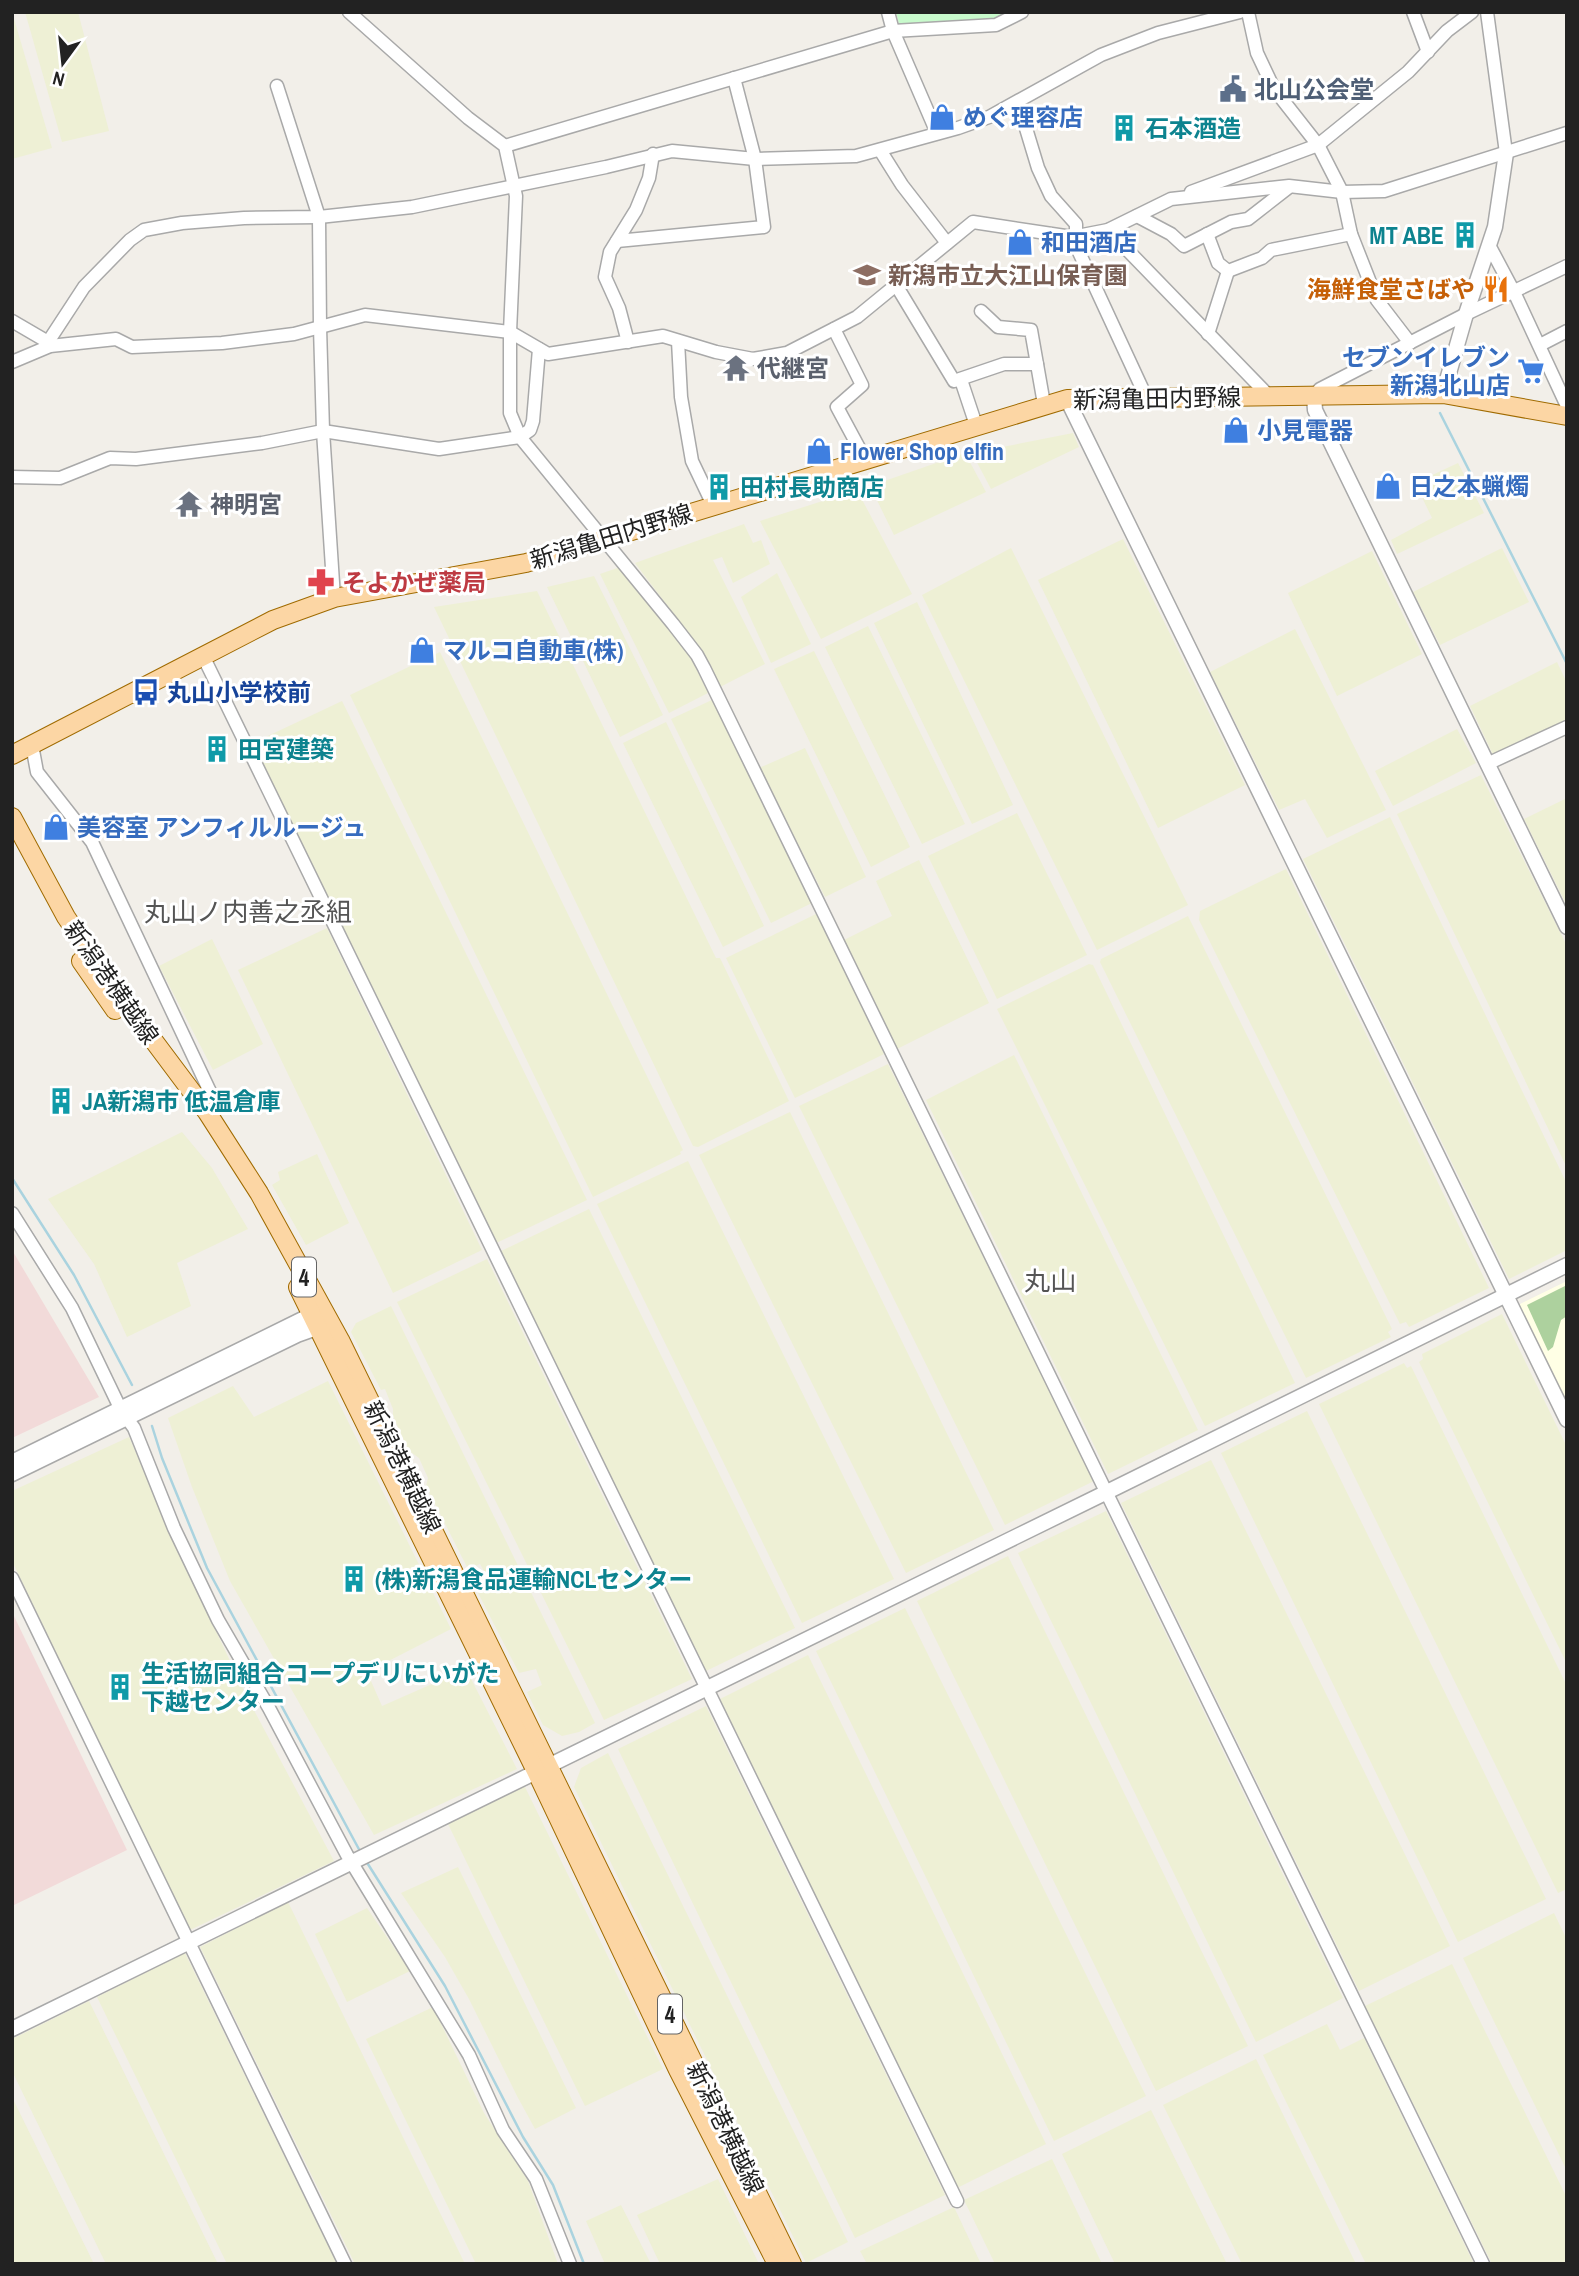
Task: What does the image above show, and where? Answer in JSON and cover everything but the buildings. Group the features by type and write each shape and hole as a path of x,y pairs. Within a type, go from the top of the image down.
{"main road":[{"name":"新潟亀田内野線","path":"12,755 273,620 334,598 526,563 1044,404 1067,399 1443,394 1567,416"},
{"name":"新潟港横越線","path":"12,817 66,917 112,985 207,1112 259,1193 320,1319"},
{"name":"新潟港横越線","path":"12,844 99,990 199,1121 241,1185 303,1296 340,1340 542,1768 678,2070 777,2264"},
{"name":"新潟港横越線","path":"542,1768 792,2264"}],"street":[{"path":"349,12 468,118 505,146 514,185 516,212 510,332 510,414 520,437 673,624 704,668 1483,2264"},
{"path":"888,12 893,31 937,133"},
{"path":"505,146 893,31 996,25 1022,12"},
{"path":"49,344 84,287 130,240 144,230 182,223 244,218 319,217 412,207 672,151 755,159 856,156 989,117 1101,55 1158,33 1240,12"},
{"path":"1248,12 1257,53 1274,89 1318,145 1342,192 1351,234 1377,300 1410,343"},
{"path":"1413,12 1427,52"},
{"path":"12,362 49,344 116,339 132,347 222,342 294,334 365,315 510,332 548,354 663,336 716,352 753,359 787,353 858,317 973,222 1072,237 1108,230 1171,199 1318,145 1408,72 1447,31 1472,12"},
{"path":"1443,394 1495,226 1506,153 1487,12"},
{"path":"617,241 764,227 755,159 734,78"},
{"path":"277,86 319,217 323,432 334,598"},
{"path":"1018,102 1038,168 1051,196 1076,224 1072,237"},
{"path":"1171,199 1289,186 1342,192 1384,191 1567,133"},
{"path":"880,150 902,185 947,243"},
{"path":"628,342 619,309 605,277 610,252 640,200 653,154"},
{"path":"1137,216 1171,234 1184,246 1231,222 1248,219 1289,186"},
{"path":"1108,230 1269,396"},
{"path":"1207,234 1218,263 1228,271"},
{"path":"1228,271 1262,258 1271,250 1351,234"},
{"path":"1072,237 1147,399"},
{"path":"1489,245 1564,392 1567,406"},
{"path":"1567,266 1320,388 1314,396 1315,410 1567,928"},
{"path":"1208,334 1228,271"},
{"path":"896,285 954,381 1003,364 1037,364"},
{"path":"981,311 998,327 1031,330 1044,404"},
{"path":"12,321 49,344"},
{"path":"834,329 862,385 837,407 865,459"},
{"path":"1539,345 1567,331"},
{"path":"678,341 681,397 692,461 713,505"},
{"path":"12,477 60,478 110,458 136,459 262,443 323,432 439,449 520,437 530,430 533,421 539,349"},
{"path":"961,380 976,425"},
{"path":"1067,399 1567,1420"},
{"path":"203,656 957,2201"},
{"path":"1487,764 1567,727"},
{"path":"32,745 37,772 92,842 213,1098 213,1105 207,1112"},
{"path":"12,1213 72,1308 124,1414 134,1428 174,1528 218,1620 352,1863 469,2055 503,2130 536,2179 569,2264"},
{"path":"12,2029 1567,1265"},
{"path":"12,1461 124,1414 297,1335 320,1319"},
{"path":"12,1474 124,1414"},
{"path":"12,1578 345,2264"}],"shaded area":[{"path":"12,12 52,148 12,159"},
{"path":"25,12 78,12 109,131 62,142"},
{"path":"1073,433 1079,447 991,489 972,453"},
{"path":"965,453 986,492 894,535 870,486"},
{"path":"1458,463 1484,513 1397,554 1391,540 1432,518 1415,483"},
{"path":"857,490 912,594 821,639 760,521"},
{"path":"744,524 753,543 761,540 770,564 733,583 722,557 713,560 765,664 720,687 703,653 635,563"},
{"path":"1123,539 1245,785 1158,828 1038,580"},
{"path":"1011,548 1188,905 1097,950 922,595"},
{"path":"1502,548 1529,602 1440,645 1413,592"},
{"path":"1372,551 1422,654 1337,696 1288,593"},
{"path":"620,567 691,658 708,693 669,713 600,574"},
{"path":"777,573 811,644 771,663 741,597"},
{"path":"594,576 663,715 620,737 547,587"},
{"path":"537,591 789,1101 698,1147 693,1146 434,607"},
{"path":"917,602 1013,805 972,824 874,623"},
{"path":"868,626 965,824 922,844 825,647"},
{"path":"1295,629 1386,810 1327,838 1305,799 1279,810 1210,672"},
{"path":"814,651 910,847 871,867 774,669"},
{"path":"440,652 683,1150 681,1154 593,1197 350,695"},
{"path":"1557,662 1567,683 1567,721 1494,757 1470,706"},
{"path":"714,699 812,903 771,923 671,719"},
{"path":"342,701 587,1200 494,1244 253,743"},
{"path":"666,722 764,926 723,947 623,743"},
{"path":"1457,729 1476,763 1393,806 1375,771"},
{"path":"805,748 866,877 825,897 759,768"},
{"path":"1481,775 1567,946 1567,1168 1397,814"},
{"path":"1567,798 1567,906 1524,819"},
{"path":"1017,813 1087,955 997,999 928,856"},
{"path":"1390,817 1567,1184 1567,1250 1509,1279 1303,859"},
{"path":"919,860 989,1003 897,1049 844,940 892,916 876,881"},
{"path":"1286,869 1489,1288 1409,1327 1406,1322 1400,1324 1199,920 1200,911"},
{"path":"818,913 884,1054 795,1098 726,958"},
{"path":"1188,916 1392,1329 1388,1332 1391,1337 1306,1378 1100,962 1101,959"},
{"path":"327,928 482,1250 393,1293 238,970"},
{"path":"212,939 263,1044 213,1070 159,966"},
{"path":"1089,964 1093,965 1295,1383 1205,1426 997,1009"},
{"path":"1014,1055 1198,1430 1108,1474 926,1100"},
{"path":"888,1064 1094,1481 1005,1525 799,1106"},
{"path":"790,1112 994,1530 906,1573 699,1155"},
{"path":"182,1132 212,1168 248,1229 177,1263 191,1306 127,1337 94,1264 48,1199"},
{"path":"317,1154 349,1223 306,1245 272,1185 280,1180 278,1172"},
{"path":"688,1161 894,1579 802,1623 597,1204"},
{"path":"589,1209 795,1628 706,1671 499,1252"},
{"path":"12,1250 99,1397 12,1438"},
{"path":"487,1259 692,1679 604,1720 397,1302"},
{"path":"1567,1281 1567,1408 1516,1306"},
{"path":"391,1306 595,1723 579,1732 562,1736 543,1725 527,1692 542,1685 536,1669 519,1673 474,1585 488,1578 480,1564 468,1569 426,1486 428,1478 419,1458 408,1450 385,1389 381,1390 351,1332 356,1323"},
{"path":"1502,1314 1567,1447 1567,1664 1419,1362 1423,1359 1422,1354"},
{"path":"1404,1363 1407,1368 1411,1366 1567,1686 1567,1889 1558,1893 1319,1404"},
{"path":"328,1381 451,1629 367,1672 382,1706 466,1669 517,1769 374,1835 230,1581 168,1418 233,1386 254,1417"},
{"path":"1307,1411 1546,1899 1458,1942 1221,1453"},
{"path":"129,1437 182,1559 248,1699 334,1861 190,1930 12,1561 12,1491"},
{"path":"1211,1460 1450,1946 1359,1991 1121,1503"},
{"path":"1106,1511 1343,1998 1256,2042 1018,1553"},
{"path":"1008,1556 1248,2046 1156,2091 917,1601"},
{"path":"905,1608 1146,2096 1054,2141 816,1651"},
{"path":"12,1612 127,1850 12,1906"},
{"path":"808,1655 1046,2144 957,2188 720,1699"},
{"path":"706,1706 945,2195 855,2238 618,1749"},
{"path":"608,1753 848,2242 806,2263 574,1787 581,1768"},
{"path":"524,1785 663,2069 585,2106 448,1824"},
{"path":"458,1867 576,2108 535,2129 469,1999 445,1957 401,1893"},
{"path":"288,1902 465,2264 355,2264 200,1947"},
{"path":"367,1908 410,1971 347,2002 315,1934"},
{"path":"1554,1913 1567,1940 1567,2171 1463,1958"},
{"path":"185,1953 337,2264 227,2264 97,1997"},
{"path":"1452,1964 1567,2198 1567,2264 1492,2264 1365,2006"},
{"path":"89,2001 218,2264 106,2264 12,2071 12,2039"},
{"path":"433,2007 484,2113 528,2181 558,2264 476,2264 366,2039"},
{"path":"1327,2024 1340,2050 1364,2038 1474,2264 1366,2264 1263,2055"},
{"path":"1256,2059 1356,2264 1242,2264 1163,2105"},
{"path":"12,2097 94,2264 12,2264"},
{"path":"1151,2110 1227,2264 1115,2264 1062,2154"},
{"path":"1052,2159 1102,2264 995,2264 964,2200"},
{"path":"718,2179 759,2264 660,2264 637,2215"},
{"path":"621,2205 651,2264 605,2264 586,2221"},
{"path":"954,2207 981,2264 867,2264 860,2251"}],"green space":[{"path":"896,12 1006,12 994,19 899,24"},
{"path":"1567,1285 1567,1316 1561,1320 1553,1347 1548,1351 1527,1305"}],"waterway":[{"path":"1440,413 1567,664"},
{"path":"12,1178 74,1275 132,1385"},
{"path":"152,1426 162,1458 207,1568 361,1853"},
{"path":"366,1861 445,1986 523,2137 553,2185 584,2264"}],"place":[{"name":"北山公会堂","path":"1233,89"},
{"name":"めぐ理容店","path":"942,117"},
{"name":"石本酒造","path":"1124,128"},
{"name":"MT ABE","path":"1465,235"},
{"name":"和田酒店","path":"1020,242"},
{"name":"新潟市立大江山保育園","path":"867,275"},
{"name":"海鮮食堂さばや","path":"1496,289"},
{"name":"代継宮","path":"736,368"},
{"name":"セブンイレブン 新潟北山店","path":"1531,371"},
{"name":"小見電器","path":"1236,430"},
{"name":"Flower Shop elfin","path":"819,451"},
{"name":"日之本蝋燭","path":"1388,486"},
{"name":"田村長助商店","path":"719,487"},
{"name":"神明宮","path":"189,504"},
{"name":"そよかぜ薬局","path":"321,582"},
{"name":"マルコ自動車(株)","path":"422,650"},
{"name":"丸山小学校前","path":"146,692"},
{"name":"田宮建築","path":"217,749"},
{"name":"美容室 アンフィルルージュ","path":"56,827"},
{"name":"JA新潟市 低温倉庫","path":"61,1101"},
{"name":"(株)新潟食品運輸NCLセンター","path":"354,1579"},
{"name":"生活協同組合コープデリにいがた 下越センター","path":"120,1687"}],"district":[{"name":"丸山ノ内善之丞組","path":"248,911"},
{"name":"丸山","path":"1050,1280"}]}
